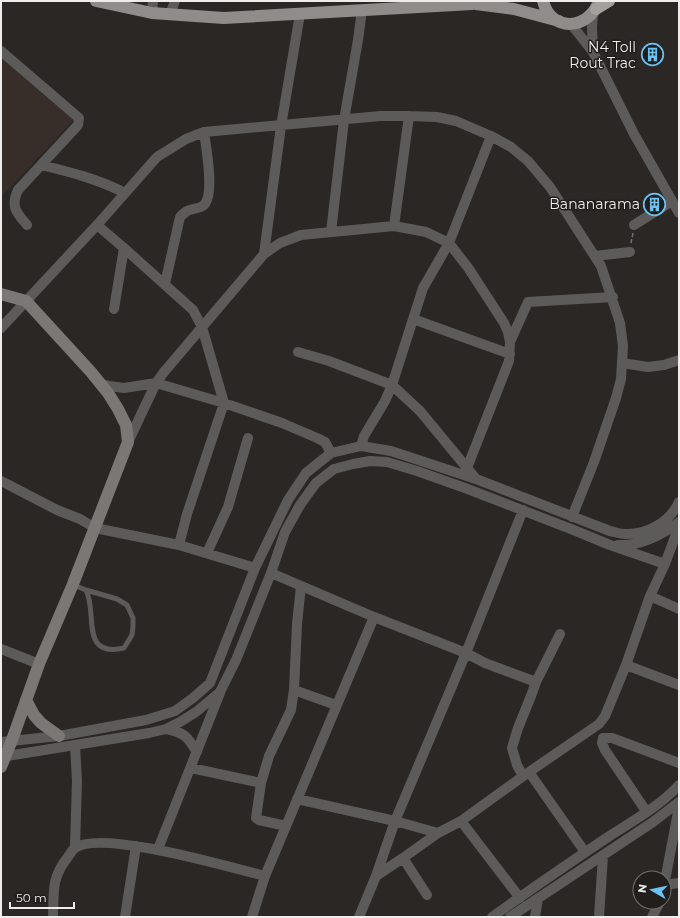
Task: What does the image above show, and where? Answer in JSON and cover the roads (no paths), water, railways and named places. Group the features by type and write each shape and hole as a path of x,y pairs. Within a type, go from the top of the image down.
{"highway":[{"path":"596,7 609,1"}],"main road":[{"path":"96,1 152,7 170,14 224,18 478,2 511,5 571,24 588,18 596,7"},
{"path":"543,1 548,12 559,21"}],"street":[{"path":"170,14 175,1"},
{"path":"593,52 592,27 596,7"},
{"path":"331,232 344,120 362,10"},
{"path":"264,254 281,126 300,14"},
{"path":"571,24 593,52 634,134 679,213"},
{"path":"1,51 79,118 78,125 18,190 14,204 16,211 27,225"},
{"path":"1,328 97,225 157,156 186,139 204,132 381,116 437,117 456,121 491,136 511,147 528,161 550,187 595,256 601,266 613,298 620,323 623,346 621,379 594,462 572,517"},
{"path":"394,226 409,116"},
{"path":"165,284 180,218 186,212 201,207 206,202 210,185 204,132"},
{"path":"361,446 364,436 385,401 392,385 423,288 448,243 491,136"},
{"path":"41,165 90,177 125,193"},
{"path":"634,225 672,201"},
{"path":"97,225 193,310 202,327 224,403 187,514 179,545"},
{"path":"220,692 196,712 166,729 2,760 6,741 26,700 128,442 156,384 264,254 280,243 301,235 394,226 426,232 448,243 469,269 504,323 510,342 509,361 467,468"},
{"path":"114,309 124,248"},
{"path":"595,256 630,252"},
{"path":"1,294 26,301 91,372 118,409 126,425 128,442"},
{"path":"510,342 528,302 613,298"},
{"path":"193,310 215,312"},
{"path":"413,319 510,354"},
{"path":"298,352 329,361 392,385 420,411 476,479"},
{"path":"622,363 648,367 664,365 679,360"},
{"path":"100,384 124,388 156,384 224,403 282,423 317,438 324,442 331,453"},
{"path":"207,553 228,507 248,438"},
{"path":"6,741 59,736 146,720 175,711 210,683 255,568 288,500 306,473 331,453 361,446 391,451 476,479 610,531 625,534 651,529 664,522 672,514 679,502"},
{"path":"158,849 220,692 236,660 271,573 285,532 300,505 316,483 334,470 353,464 370,461 387,462 417,471 523,510 610,545 665,564"},
{"path":"1,481 57,510 80,519 95,528 179,545 255,568"},
{"path":"359,917 376,876 395,821 466,653 523,510"},
{"path":"610,545 627,545 678,528"},
{"path":"376,876 438,833 461,821 595,727 605,716 626,665 650,596 665,564 678,528"},
{"path":"271,573 374,617 466,653 485,664 536,682"},
{"path":"286,826 258,820 256,818 261,783 269,756 289,714 294,690 297,624 301,586"},
{"path":"650,596 679,609"},
{"path":"252,917 265,876 374,617"},
{"path":"560,634 536,682 512,748 517,765 526,774 585,852"},
{"path":"1,649 39,664"},
{"path":"626,665 679,685"},
{"path":"294,690 336,705"},
{"path":"26,700 34,715 41,723 59,736"},
{"path":"595,727 603,738 602,743 604,750 646,811"},
{"path":"166,729 179,732 185,736 197,752"},
{"path":"603,738 612,738 679,763"},
{"path":"53,917 54,885 59,868 75,847 78,781 75,745"},
{"path":"191,768 261,783"},
{"path":"492,917 672,793 679,786"},
{"path":"297,799 395,821 438,833"},
{"path":"510,917 653,822 679,802"},
{"path":"667,870 679,807"},
{"path":"461,821 520,898"},
{"path":"75,847 106,842 158,849 265,876"},
{"path":"125,917 136,846"},
{"path":"598,917 603,856"},
{"path":"403,858 427,895"},
{"path":"535,917 538,898"}],"lane":[{"path":"73,584 86,590 117,599 127,605 133,618 133,626 132,635 124,648 114,650 101,647 95,641 92,629 90,596 86,590"}],"place":[{"name":"N4 Toll Rout Trac","path":"652,55"},
{"name":"Bananarama","path":"655,204"}]}
